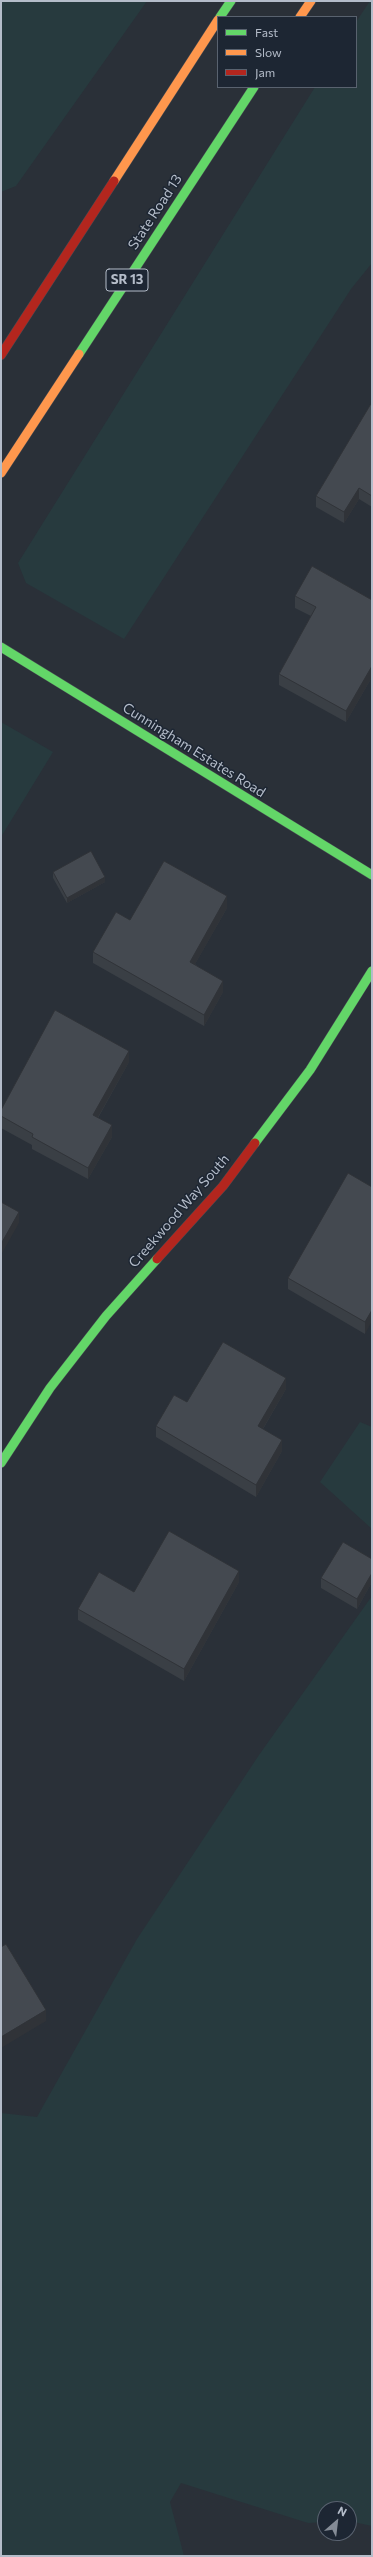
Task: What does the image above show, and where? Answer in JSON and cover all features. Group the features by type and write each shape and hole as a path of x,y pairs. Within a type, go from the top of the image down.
{"street":[{"path":"221,16 231,1"},
{"path":"301,16 311,1"},
{"path":"1,355 217,22"},
{"name":"State Road 13","path":"1,473 253,88"},
{"name":"Cunningham Estates Road","path":"1,647 372,875"},
{"name":"Creekwood Way South","path":"1,1463 50,1388 106,1316 222,1186 278,1113 310,1070 372,971"}],"green space":[{"path":"1,1 147,1 16,186 1,192"},
{"path":"370,1 372,1 372,263 351,289 124,639 26,583 18,563 314,88 357,88 357,20"},
{"path":"1,722 53,752 1,837"},
{"path":"360,1422 372,1427 372,1529 320,1482"},
{"path":"372,1596 372,2526 357,2523 357,2501 317,2501 317,2522 308,2523 181,2483 170,2502 184,2556 1,2556 1,2113 37,2117 137,1939 259,1755"}],"building":[{"path":"372,402 372,496 359,488 344,512 316,496"},
{"path":"312,566 372,600 372,666 346,711 279,674 316,607 295,596"},
{"path":"91,851 105,877 67,898 53,872"},
{"path":"164,861 227,896 190,962 223,981 204,1015 93,952 116,912 130,920"},
{"path":"55,1010 129,1051 93,1115 112,1125 88,1168 32,1137 33,1134 1,1116 1,1110"},
{"path":"348,1173 372,1187 372,1310 365,1322 288,1278"},
{"path":"1,1202 19,1212 1,1244"},
{"path":"223,1342 286,1378 258,1426 282,1440 256,1485 156,1426 174,1395 187,1402"},
{"path":"169,1531 239,1571 184,1669 78,1609 99,1572 134,1592"},
{"path":"343,1542 372,1559 372,1573 357,1599 321,1578"},
{"path":"6,1944 46,2010 1,2037 1,1947"}],"traffic: fast":[{"path":"221,16 231,1"},
{"path":"79,354 253,88"},
{"path":"1,647 372,875"},
{"path":"255,1143 310,1070 372,971"},
{"path":"1,1463 50,1388 106,1316 157,1259"}],"traffic: slow":[{"path":"301,16 311,1"},
{"path":"114,181 217,22"},
{"path":"1,473 79,354"}],"traffic: jam":[{"path":"1,355 114,181"},
{"path":"157,1259 223,1186 255,1143"}]}
